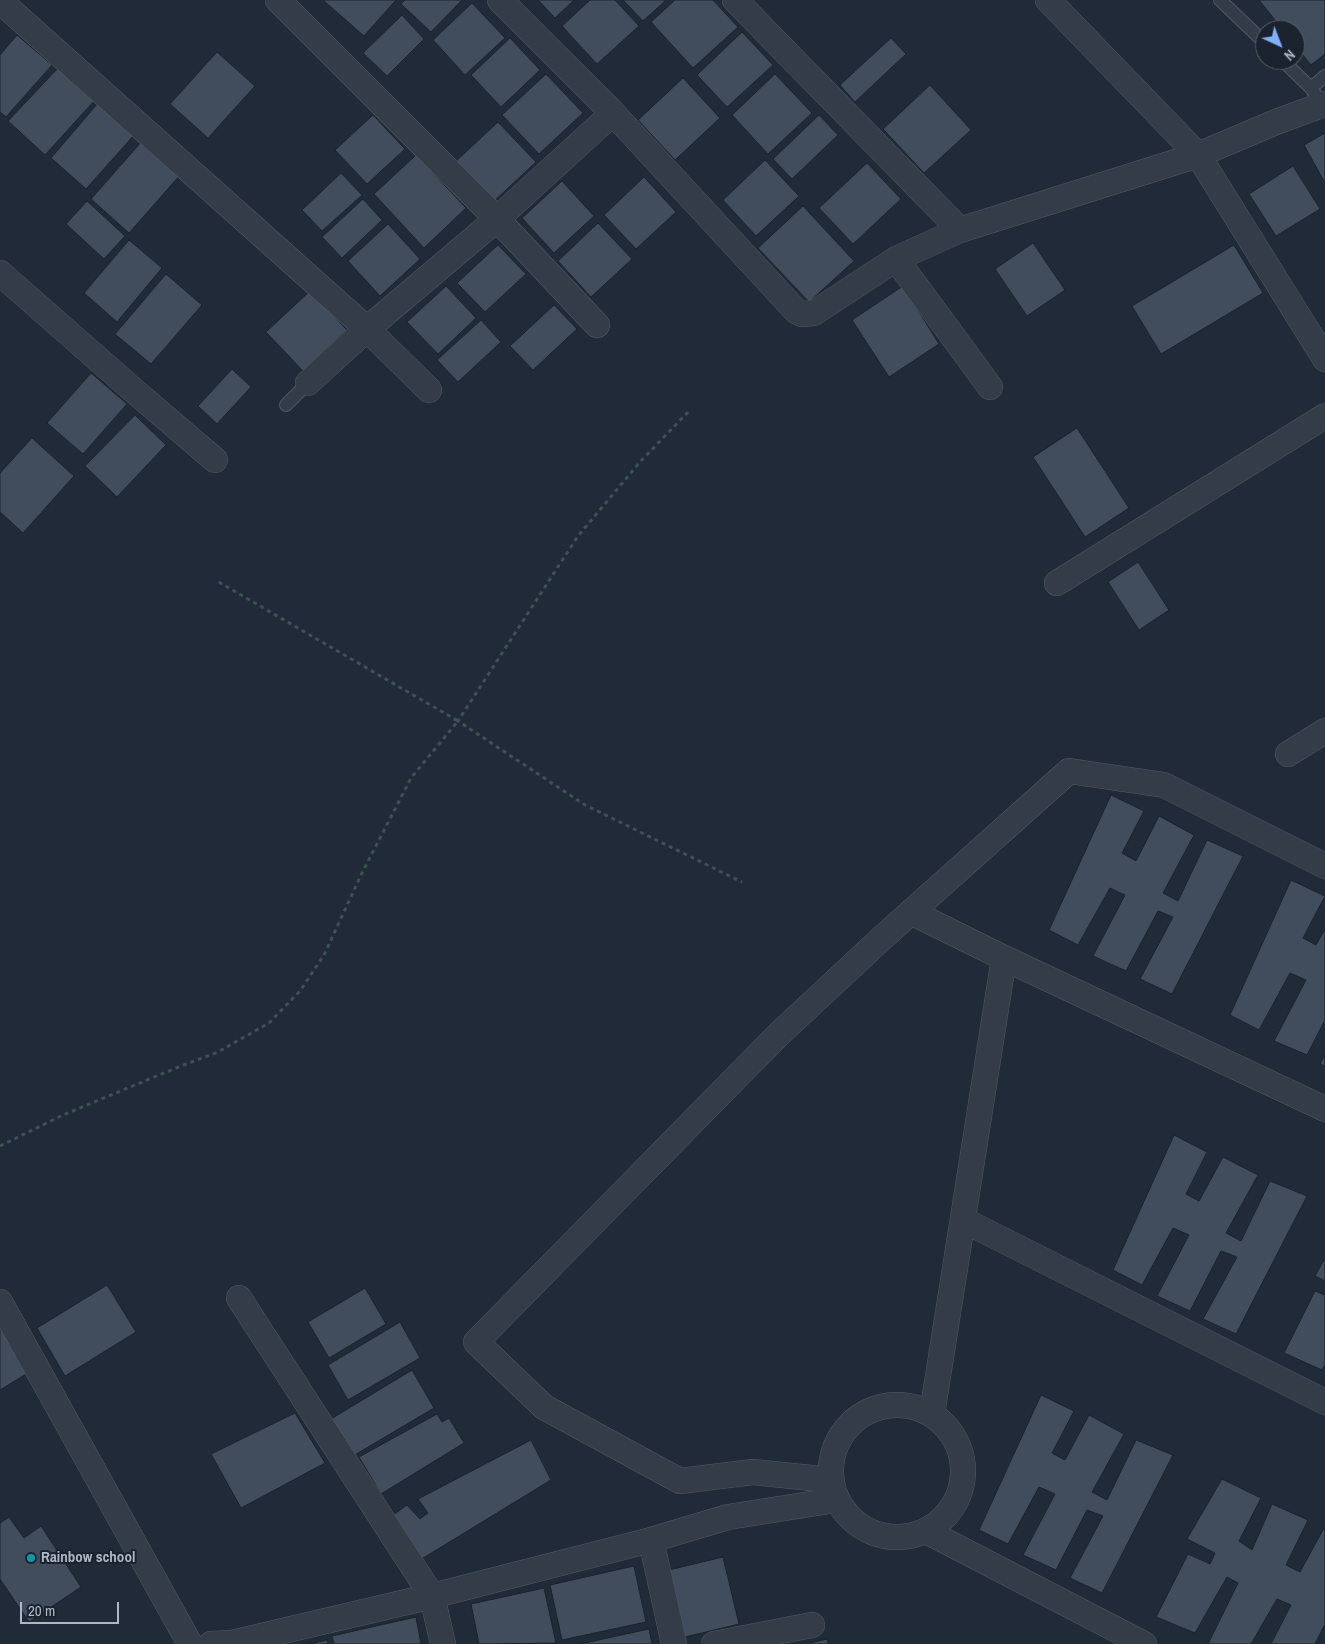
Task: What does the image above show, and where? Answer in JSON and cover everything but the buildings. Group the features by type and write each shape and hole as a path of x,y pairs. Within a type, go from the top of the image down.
{"street":[{"path":"278,0 497,219 597,325"},
{"path":"500,0 613,113 796,312 802,314 814,313 896,258 960,230 1198,155 1276,122 1319,99"},
{"path":"735,0 960,230"},
{"path":"1048,0 1198,155 1325,359"},
{"path":"0,1 368,329 429,390"},
{"path":"308,383 497,219 613,113"},
{"path":"896,258 990,387"},
{"path":"0,273 215,460"},
{"path":"1057,583 1325,416"},
{"path":"1288,754 1325,731"},
{"path":"833,1490 753,1472 680,1480 544,1407 476,1342 778,1036 1069,771 1164,785 1325,866"},
{"path":"912,912 1004,958 1325,1109"},
{"path":"932,1414 1004,958"},
{"path":"963,1220 1325,1402"},
{"path":"239,1298 432,1596 443,1644"},
{"path":"0,1302 190,1644"},
{"path":"891,1405 912,1406 932,1414 948,1427 958,1445 964,1464 962,1485 955,1504 943,1520 926,1531 906,1538 884,1537 865,1530 848,1518 833,1490 832,1458 839,1438 852,1422 870,1410 891,1405"},
{"path":"225,1644 432,1596 651,1540 833,1490"},
{"path":"926,1531 1144,1644"},
{"path":"651,1540 674,1644"},
{"path":"714,1644 812,1625"}],"lane":[{"path":"1220,0 1255,33"},
{"path":"1291,70 1319,99"},
{"path":"1319,99 1325,76"},
{"path":"286,405 308,383"}],"path":[{"path":"0,1146 63,1114 218,1052 269,1023 300,991 324,955 362,873 411,778 458,721 578,536 640,462 688,412"},
{"path":"217,581 458,721 585,805 742,882"}],"place":[{"name":"Rainbow school","path":"31,1558"}]}
